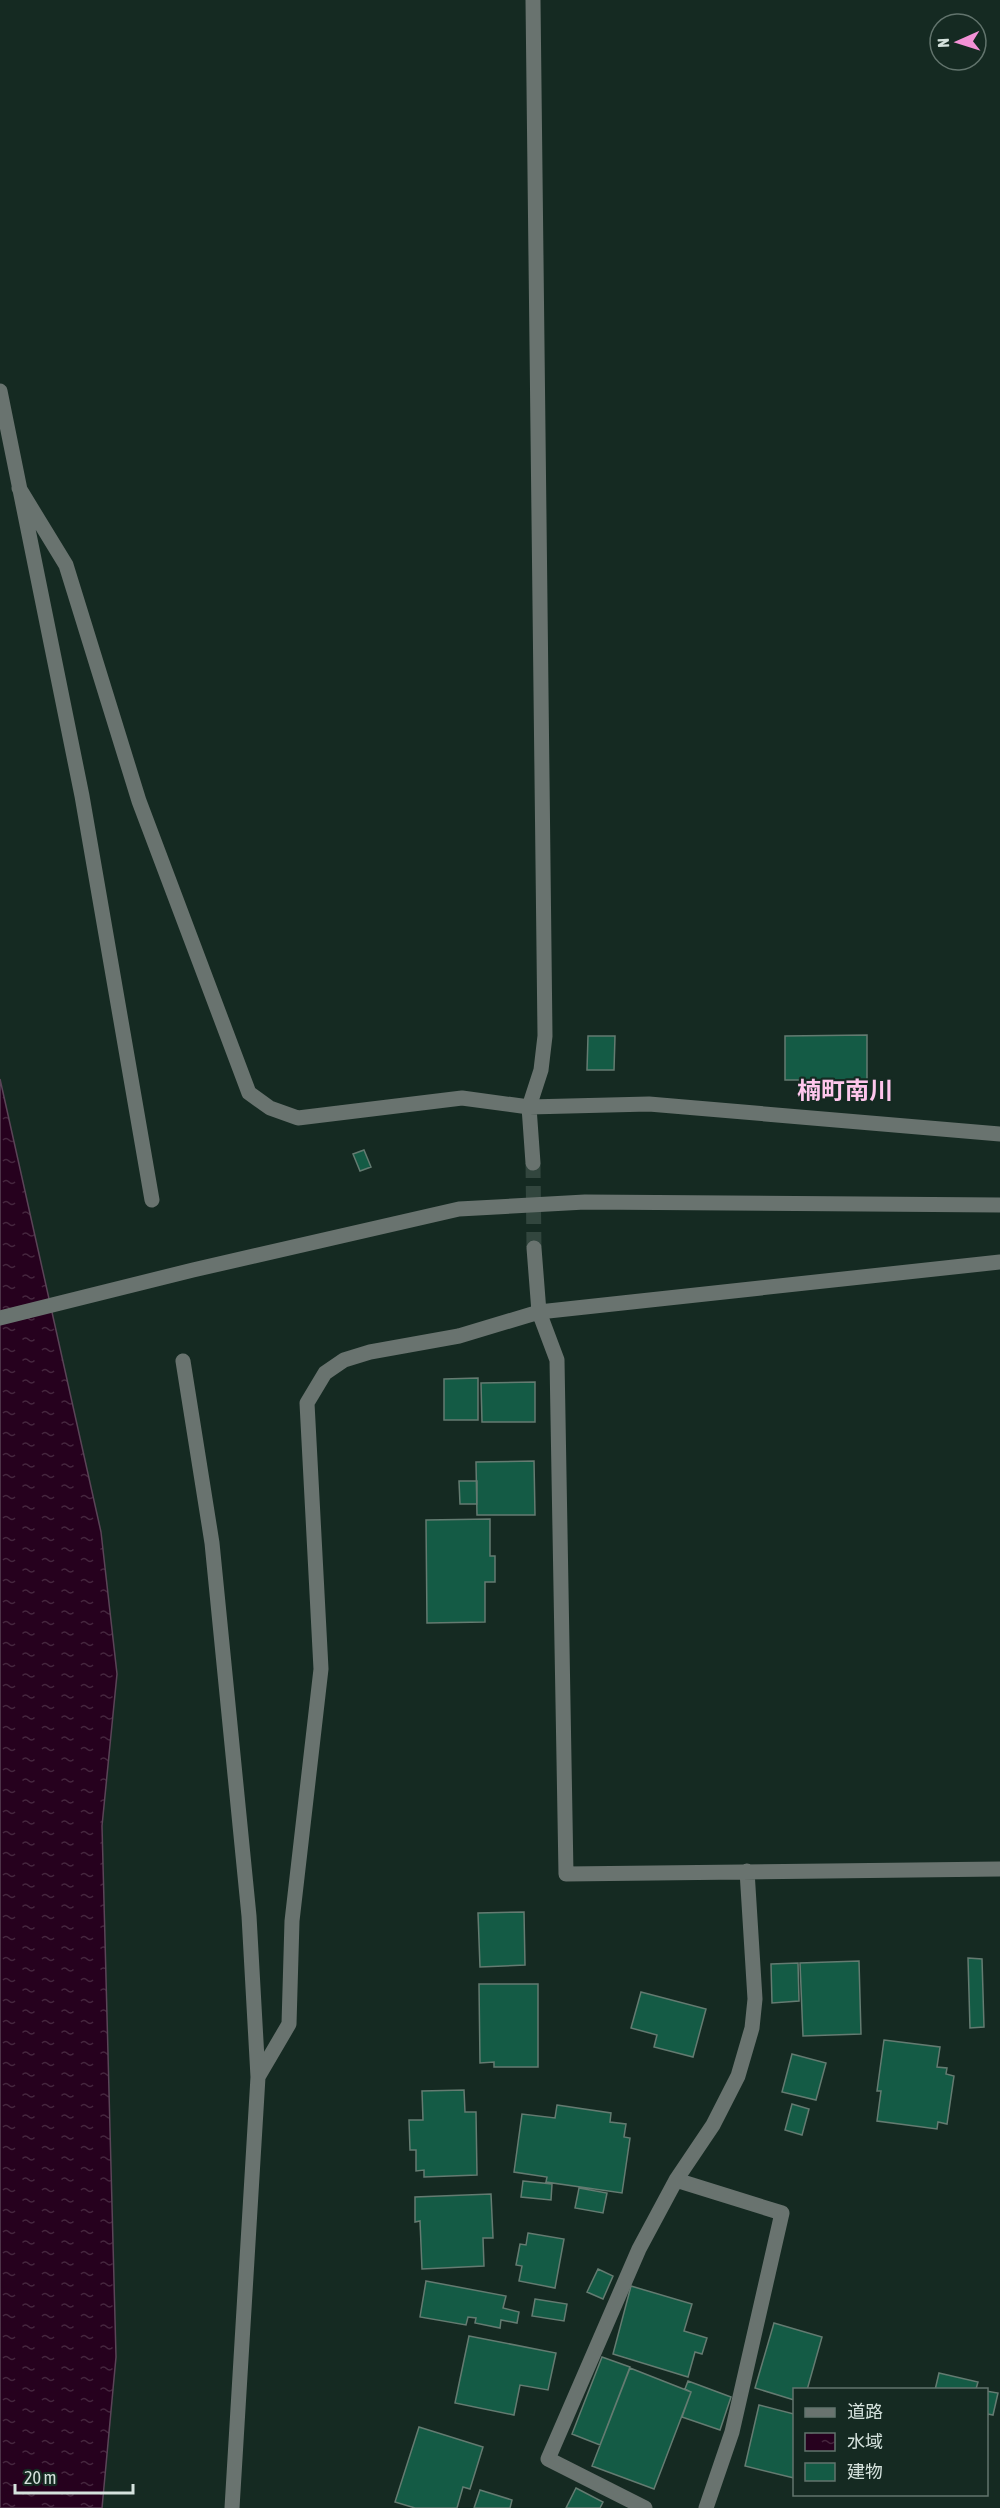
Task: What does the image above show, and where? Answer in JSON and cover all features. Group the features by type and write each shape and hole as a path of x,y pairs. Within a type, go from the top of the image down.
{"street":[{"path":"533,0 545,1036 541,1070 529,1107 533,1163"},
{"path":"0,391 82,796 152,1200"},
{"path":"19,488 66,565 139,801 249,1093 270,1108 298,1118 462,1098 529,1107 648,1104 1000,1134"},
{"path":"0,1318 193,1270 459,1209 585,1202 1000,1205"},
{"path":"534,1248 539,1312 557,1360 566,1874 1000,1869"},
{"path":"258,2078 289,2024 292,1921 321,1669 307,1403 325,1374 344,1360 370,1352 459,1336 539,1312 1000,1262"},
{"path":"183,1361 212,1543 249,1916 258,2078 231,2508"},
{"path":"645,2508 548,2459 639,2249 676,2180 713,2125 738,2076 752,2028 755,1999 747,1871"},
{"path":"676,2180 782,2213 732,2432 706,2508"}],"water":[{"path":"0,1079 101,1532 117,1674 102,1826 116,2357 102,2508 0,2508"}],"building":[{"path":"867,1035 867,1080 785,1080 785,1036"},
{"path":"588,1036 615,1036 614,1070 587,1070"},
{"path":"364,1150 371,1167 360,1171 353,1154"},
{"path":"478,1378 478,1420 444,1420 444,1379"},
{"path":"535,1382 535,1422 482,1422 481,1383"},
{"path":"534,1461 535,1515 477,1515 476,1462"},
{"path":"459,1481 477,1481 477,1504 460,1504"},
{"path":"490,1519 490,1556 495,1556 495,1582 485,1582 485,1622 427,1623 426,1520"},
{"path":"524,1912 525,1965 480,1967 478,1913"},
{"path":"968,1958 982,1959 984,2027 970,2028"},
{"path":"859,1961 861,2034 803,2036 800,1963"},
{"path":"798,1963 799,2001 772,2003 771,1964"},
{"path":"479,1984 538,1984 538,2067 494,2067 494,2062 480,2063"},
{"path":"641,1992 706,2009 693,2057 654,2047 657,2035 631,2028"},
{"path":"884,2040 940,2047 937,2067 947,2068 946,2074 954,2076 947,2124 938,2122 937,2129 877,2121 881,2091 877,2091"},
{"path":"792,2054 826,2063 816,2100 782,2092"},
{"path":"464,2090 465,2112 476,2112 477,2175 424,2177 424,2170 416,2171 416,2150 410,2150 409,2120 423,2120 422,2091"},
{"path":"792,2104 809,2109 802,2135 785,2130"},
{"path":"557,2105 611,2113 610,2122 626,2124 624,2137 630,2138 622,2193 546,2182 547,2177 514,2172 522,2114 555,2118"},
{"path":"523,2181 552,2184 551,2200 521,2197"},
{"path":"579,2188 607,2193 603,2213 575,2208"},
{"path":"491,2194 493,2238 483,2238 484,2266 422,2269 420,2221 415,2222 415,2197"},
{"path":"528,2233 564,2239 555,2288 519,2281 522,2266 516,2265 520,2244 526,2245"},
{"path":"598,2269 613,2276 603,2299 587,2292"},
{"path":"426,2281 506,2296 503,2308 519,2312 517,2323 501,2320 500,2328 475,2323 476,2318 468,2317 466,2325 420,2317"},
{"path":"631,2286 692,2304 684,2331 707,2338 702,2354 695,2352 688,2377 613,2354"},
{"path":"535,2299 567,2304 564,2321 532,2316"},
{"path":"774,2323 822,2337 808,2388 793,2388 793,2400 755,2388"},
{"path":"469,2336 556,2353 548,2390 520,2385 514,2415 455,2403"},
{"path":"602,2357 630,2367 600,2445 572,2434"},
{"path":"630,2368 691,2392 654,2489 592,2466"},
{"path":"939,2373 978,2382 976,2388 935,2388"},
{"path":"688,2381 731,2397 720,2430 682,2417 691,2392 685,2389"},
{"path":"988,2391 998,2393 993,2415 988,2414"},
{"path":"759,2405 793,2414 793,2478 745,2466"},
{"path":"419,2427 483,2447 470,2489 463,2487 457,2508 415,2508 395,2502"},
{"path":"576,2488 603,2502 600,2508 566,2508"},
{"path":"480,2490 512,2500 510,2508 474,2508"}],"tunnel":[{"path":"533,1163 534,1248"}],"district":[{"name":"楠町南川","path":"845,1090"}]}
